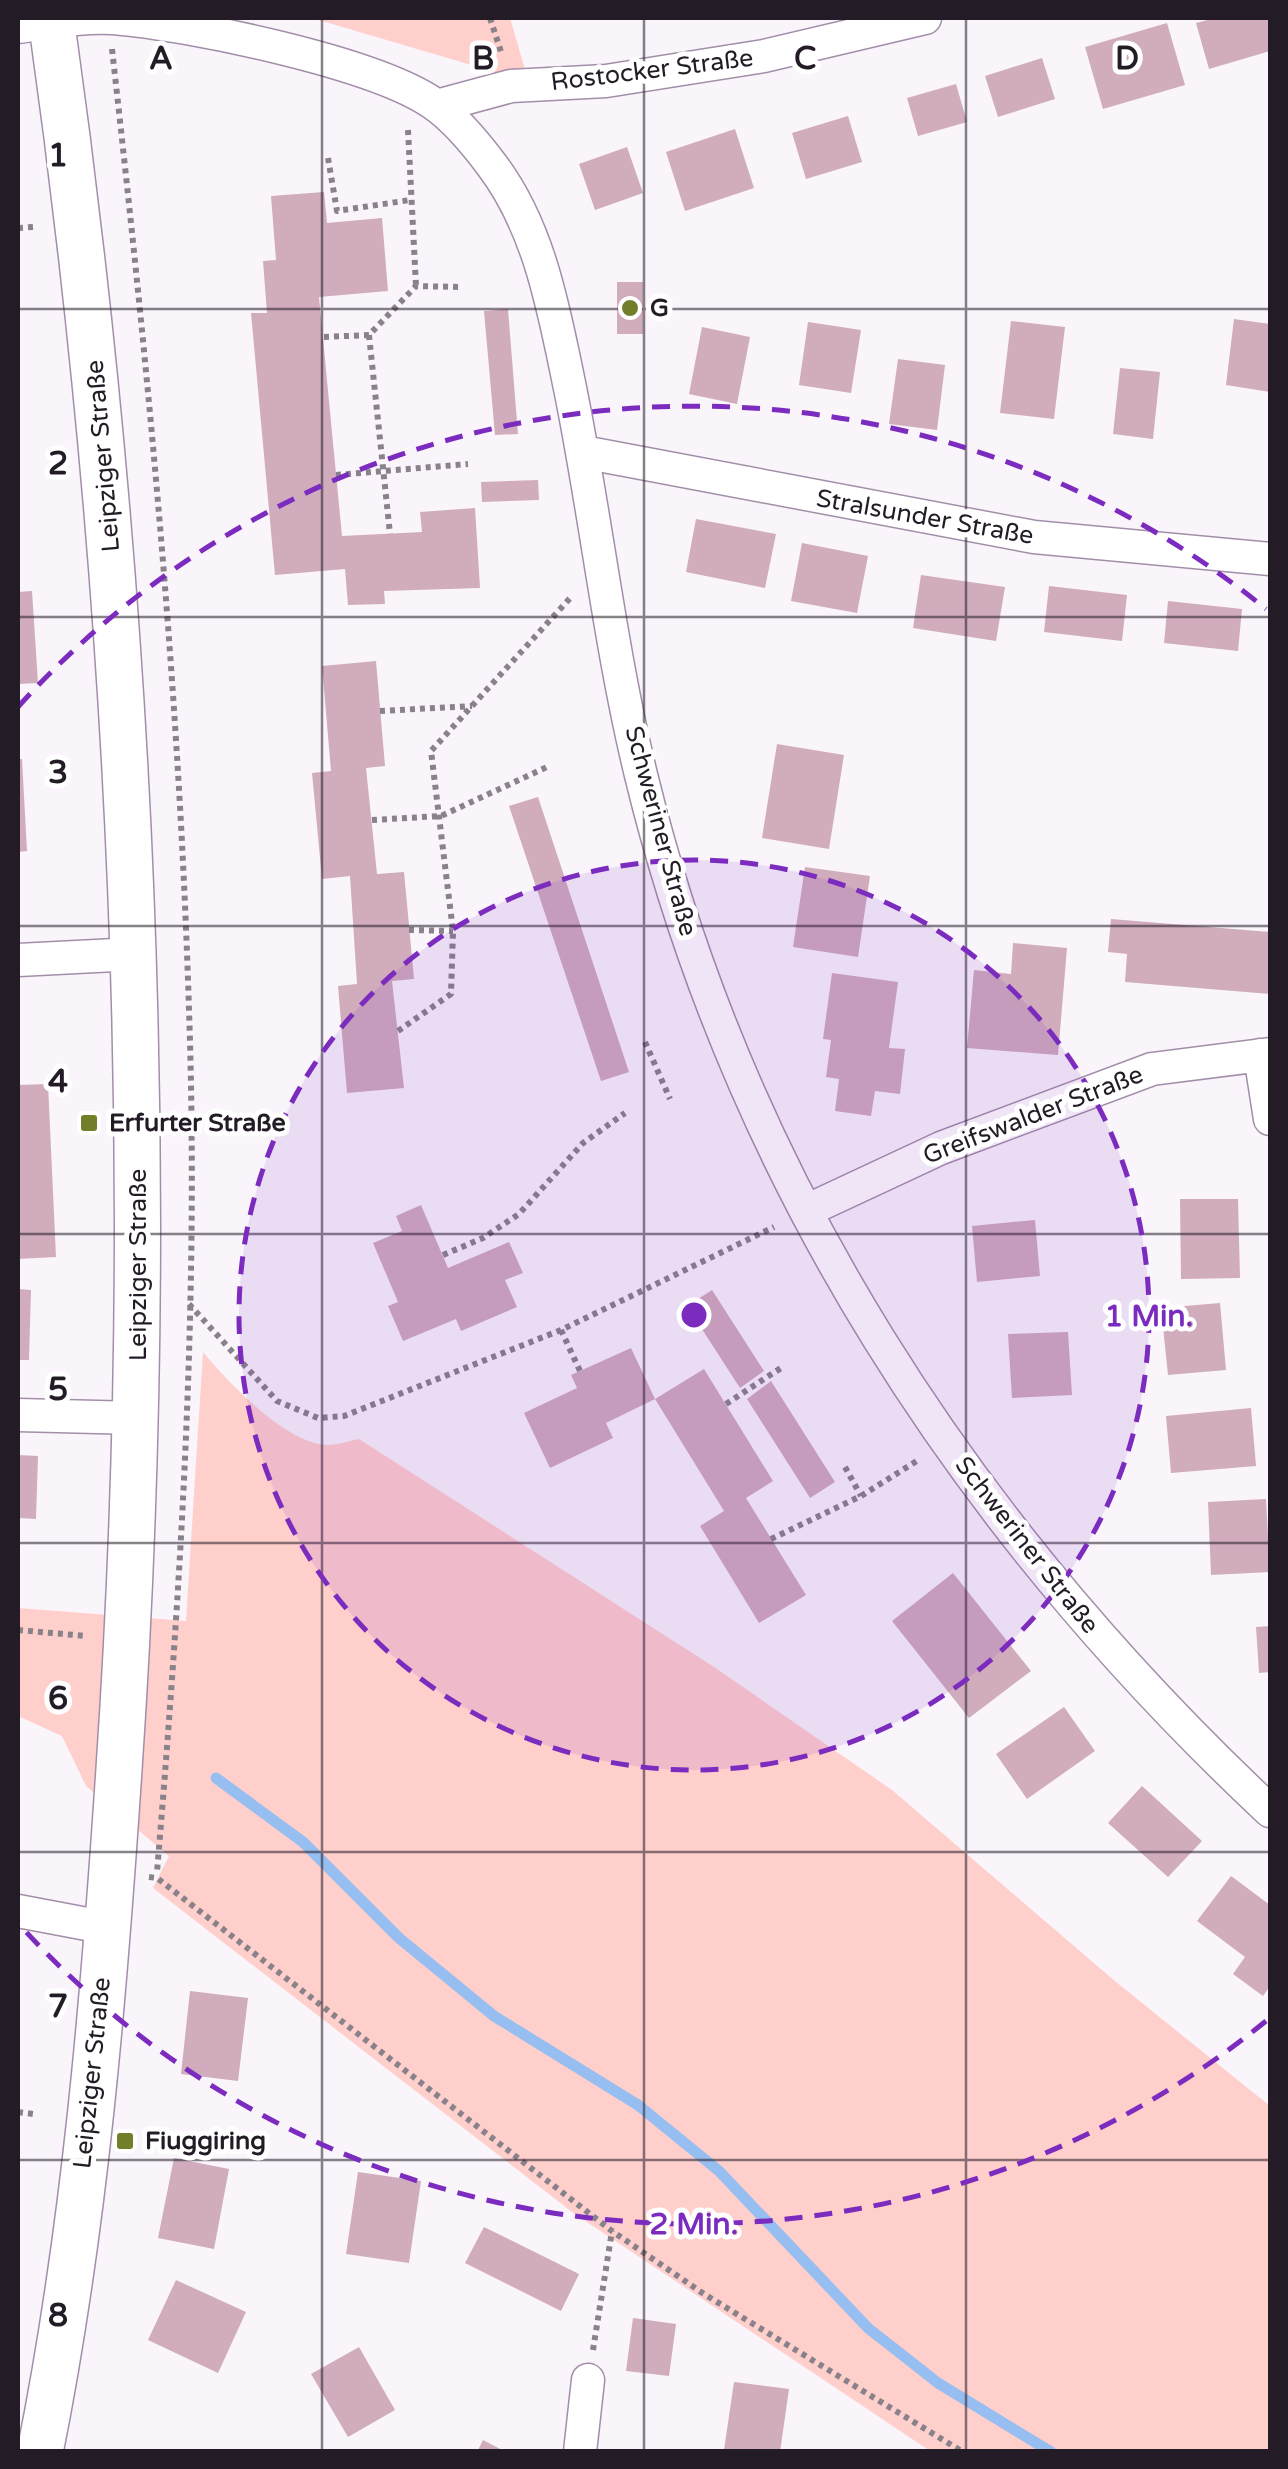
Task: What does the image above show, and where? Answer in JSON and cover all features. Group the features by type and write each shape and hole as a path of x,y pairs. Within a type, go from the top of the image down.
{"main road":[{"name":"Leipziger Straße","path":"40,22 84,267 110,521 135,954 140,1118 137,1418 128,1637 108,1928 60,2333 40,2452"}],"street":[{"name":"Schweriner Straße","path":"40,22 108,18 312,56 406,88 438,106 492,164 518,206 549,286 638,761 670,877 738,1074 850,1299 946,1442 1094,1632 1202,1747 1270,1811"},
{"name":"Rostocker Straße","path":"438,106 511,86 606,81 764,56 925,18"},
{"name":"Stralsunder Straße","path":"583,452 1034,537 1270,559"},
{"path":"18,960 135,954"},
{"path":"1265,1054 1270,1118"},
{"name":"Greifswalder Straße","path":"806,1211 942,1148 1055,1102 1152,1069 1265,1054"},
{"path":"18,1414 137,1418"},
{"path":"18,1911 108,1928"},
{"path":"580,2452 588,2380"}],"path":[{"path":"406,88 416,286"},
{"path":"328,158 338,211 410,200"},
{"path":"18,228 33,227"},
{"path":"324,338 369,335 416,286 460,287"},
{"path":"369,335 390,534"},
{"path":"336,476 468,464"},
{"path":"398,1031 451,994 453,931 432,751 570,596 609,594"},
{"path":"380,712 472,706"},
{"path":"372,820 441,816 548,767"},
{"path":"410,930 453,931"},
{"path":"645,1042 670,1099"},
{"path":"443,1255 483,1238 519,1214 583,1143 625,1113"},
{"path":"188,1304 277,1401 318,1418 370,1407 561,1330 806,1211"},
{"path":"561,1330 580,1372"},
{"path":"726,1404 784,1366"},
{"path":"771,1538 861,1496 946,1442"},
{"path":"845,1467 861,1496"},
{"path":"176,1640 157,1878 612,2230 704,2294 963,2452"},
{"path":"18,2112 33,2114"},
{"path":"588,2380 612,2230"}],"shaded area":[{"path":"312,18 510,18 526,73 495,72"},
{"path":"203,1352 243,1395 295,1435 332,1445 359,1439 714,1667 892,1790 1116,1982 1270,2106 1270,2451 930,2451 572,2212 153,1888 169,1856 86,1786 62,1736 18,1716 18,1608 186,1621"}],"building":[{"path":"1215,18 1270,18 1270,51 1209,69 1196,23"},
{"path":"1167,23 1185,85 1103,109 1085,47"},
{"path":"1042,58 1055,99 998,117 985,76"},
{"path":"956,84 967,122 918,136 907,98"},
{"path":"848,116 862,162 806,179 792,133"},
{"path":"735,129 754,188 685,211 666,152"},
{"path":"627,147 643,193 595,210 579,164"},
{"path":"324,192 327,223 382,218 388,291 319,297 342,536 422,532 420,512 475,508 480,588 384,591 385,604 348,605 345,569 275,575 251,313 267,313 263,261 276,260 271,196"},
{"name":"G","path":"617,282 643,282 643,334 617,334"},
{"path":"508,309 518,434 495,435 484,311"},
{"path":"1234,319 1270,324 1270,392 1226,385"},
{"path":"1011,321 1065,327 1054,419 1000,413"},
{"path":"808,322 861,330 851,393 799,385"},
{"path":"702,327 750,337 737,404 689,394"},
{"path":"898,359 945,365 937,430 889,424"},
{"path":"1120,368 1160,372 1153,439 1113,434"},
{"path":"538,480 539,500 482,502 481,482"},
{"path":"696,519 776,534 765,588 686,572"},
{"path":"802,543 868,556 857,613 791,601"},
{"path":"921,575 1005,587 996,641 913,628"},
{"path":"1049,586 1127,595 1122,641 1044,632"},
{"path":"32,591 38,683 18,684 18,592"},
{"path":"1168,601 1242,609 1238,651 1164,643"},
{"path":"376,661 385,766 366,768 377,874 404,872 414,979 392,981 404,1088 347,1093 338,986 357,984 350,876 322,879 312,773 331,771 322,666"},
{"path":"777,744 844,755 829,849 762,838"},
{"path":"18,759 22,759 27,851 18,852"},
{"path":"538,797 629,1072 601,1081 509,806"},
{"path":"805,867 870,876 858,957 793,947"},
{"path":"1111,919 1270,932 1270,994 1125,982 1127,954 1108,952"},
{"path":"1013,943 1067,948 1058,1055 967,1048 974,970 1011,974"},
{"path":"832,973 898,982 889,1048 905,1049 900,1094 875,1091 871,1116 835,1111 839,1079 826,1077 831,1040 823,1039"},
{"path":"48,1084 56,1257 18,1259 18,1085"},
{"path":"1180,1199 1238,1199 1240,1278 1181,1279"},
{"path":"421,1205 448,1268 509,1242 523,1273 505,1280 517,1307 461,1331 456,1319 403,1341 388,1306 398,1302 373,1243 402,1231 396,1216"},
{"path":"1035,1220 1040,1276 977,1282 972,1226"},
{"path":"18,1289 31,1290 29,1360 18,1360"},
{"path":"712,1290 764,1371 740,1388 687,1306"},
{"path":"1220,1303 1226,1370 1168,1375 1161,1308"},
{"path":"1068,1332 1072,1395 1012,1398 1008,1334"},
{"path":"631,1348 655,1399 606,1423 613,1438 550,1468 524,1413 577,1388 571,1375"},
{"path":"704,1369 773,1481 746,1498 806,1595 759,1623 700,1526 724,1511 655,1399"},
{"path":"771,1381 835,1482 810,1498 747,1399"},
{"path":"1251,1408 1256,1466 1171,1473 1166,1416"},
{"path":"18,1455 38,1456 36,1519 18,1518"},
{"path":"1266,1499 1270,1572 1211,1575 1208,1502"},
{"path":"953,1573 1031,1671 969,1718 892,1621"},
{"path":"1270,1626 1270,1672 1259,1673 1256,1627"},
{"path":"1064,1707 1095,1751 1027,1799 996,1754"},
{"path":"1142,1786 1202,1841 1168,1877 1108,1823"},
{"path":"1231,1876 1270,1905 1270,1986 1263,1996 1233,1974 1245,1957 1197,1921"},
{"path":"190,1991 248,1998 238,2081 181,2074"},
{"path":"174,2158 229,2169 214,2249 158,2238"},
{"path":"358,2172 421,2181 409,2263 346,2254"},
{"path":"484,2227 579,2274 561,2311 465,2263"},
{"path":"176,2280 246,2312 218,2373 148,2340"},
{"path":"633,2318 676,2324 669,2376 626,2371"},
{"path":"359,2347 395,2410 348,2437 311,2374"},
{"path":"734,2382 789,2389 780,2452 724,2450"},
{"path":"483,2440 506,2452 477,2452"}],"waterway":[{"path":"216,1778 303,1842 399,1938 494,2016 638,2105 719,2171 868,2328 938,2383 1051,2452"}],"place":[{"name":"G","path":"630,308"},
{"name":"Erfurter Straße","path":"89,1123"},
{"name":"Fiuggiring","path":"125,2141"}]}
